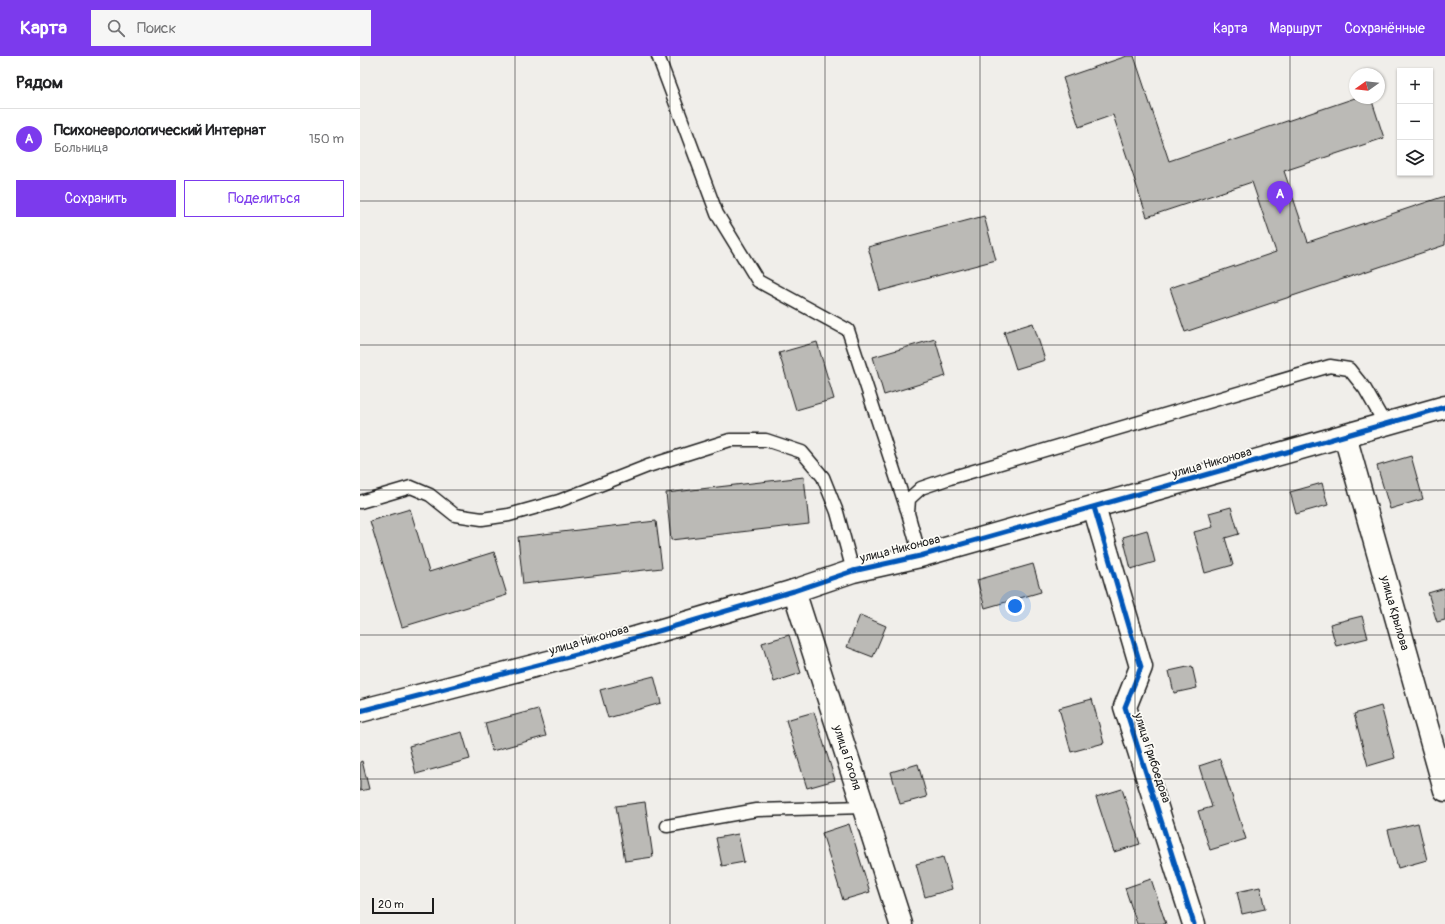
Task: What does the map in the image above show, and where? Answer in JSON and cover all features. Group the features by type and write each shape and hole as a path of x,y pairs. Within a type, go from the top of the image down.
{"street":[{"name":"улица Никонова","path":"360,711 584,653 794,591 853,571 920,556 1445,407"},
{"name":"улица Крылова","path":"1345,436 1445,790"},
{"name":"улица Грибоедова","path":"1094,506 1141,667 1125,707 1194,924"},
{"name":"улица Гоголя","path":"794,591 901,924"}],"lane":[{"path":"658,56 717,214 758,281 848,330 908,513 920,556"},
{"path":"908,513 909,499 920,488 1330,366 1349,369 1365,390 1385,424"},
{"path":"360,502 411,487 430,495 456,515 482,519 509,515 559,501 648,466 730,440 766,440 802,452 823,477 837,512 853,571"},
{"path":"667,826 757,810 864,807"}],"building":[{"path":"1127,56 1134,56 1169,161 1349,100 1349,104 1373,104 1384,138 1284,171 1308,242 1445,196 1445,245 1185,332 1170,288 1276,252 1252,182 1147,217 1113,115 1079,127 1063,78"},
{"path":"984,216 996,260 880,291 868,247"},
{"path":"1033,323 1045,360 1016,369 1004,332"},
{"path":"935,339 946,376 884,395 873,357"},
{"path":"817,342 834,399 796,410 779,353"},
{"path":"1411,456 1423,499 1390,509 1377,466"},
{"path":"804,477 809,524 671,540 666,493"},
{"path":"1322,483 1328,505 1296,514 1290,492"},
{"path":"1231,507 1239,534 1225,538 1233,565 1205,573 1194,532 1213,527 1209,513"},
{"path":"410,509 429,572 494,552 507,595 402,627 370,521"},
{"path":"656,521 662,568 523,584 518,537"},
{"path":"1147,530 1155,562 1131,569 1123,537"},
{"path":"1033,564 1041,592 985,608 977,580"},
{"path":"1445,588 1445,620 1437,622 1428,593"},
{"path":"860,615 886,626 873,657 847,647"},
{"path":"1362,616 1368,638 1336,646 1330,624"},
{"path":"789,635 801,673 774,682 762,643"},
{"path":"1192,666 1197,688 1174,693 1169,671"},
{"path":"654,676 661,703 608,718 600,690"},
{"path":"1092,699 1104,743 1071,752 1059,708"},
{"path":"1381,706 1395,758 1368,766 1354,714"},
{"path":"538,709 546,736 492,751 485,723"},
{"path":"814,712 835,780 807,788 786,720"},
{"path":"462,732 470,759 416,774 409,746"},
{"path":"1220,759 1246,839 1210,850 1198,811 1212,807 1199,766"},
{"path":"362,761 369,789 360,791 360,762"},
{"path":"918,764 927,797 900,804 891,772"},
{"path":"1122,789 1140,844 1114,852 1096,797"},
{"path":"645,802 653,857 625,861 616,806"},
{"path":"1418,823 1427,860 1398,868 1388,830"},
{"path":"849,824 870,892 843,900 822,833"},
{"path":"738,834 744,862 722,866 716,838"},
{"path":"943,857 952,889 925,897 916,864"},
{"path":"1151,879 1166,924 1137,924 1125,888"},
{"path":"1260,887 1265,909 1242,914 1237,892"}],"cycle path":[{"path":"360,711 584,653 794,591 853,571 920,556 1445,407"},
{"path":"1094,507 1141,667 1125,707 1194,924"}],"place":[{"name":"Психоневрологический Интернат","path":"1280,214"}]}
